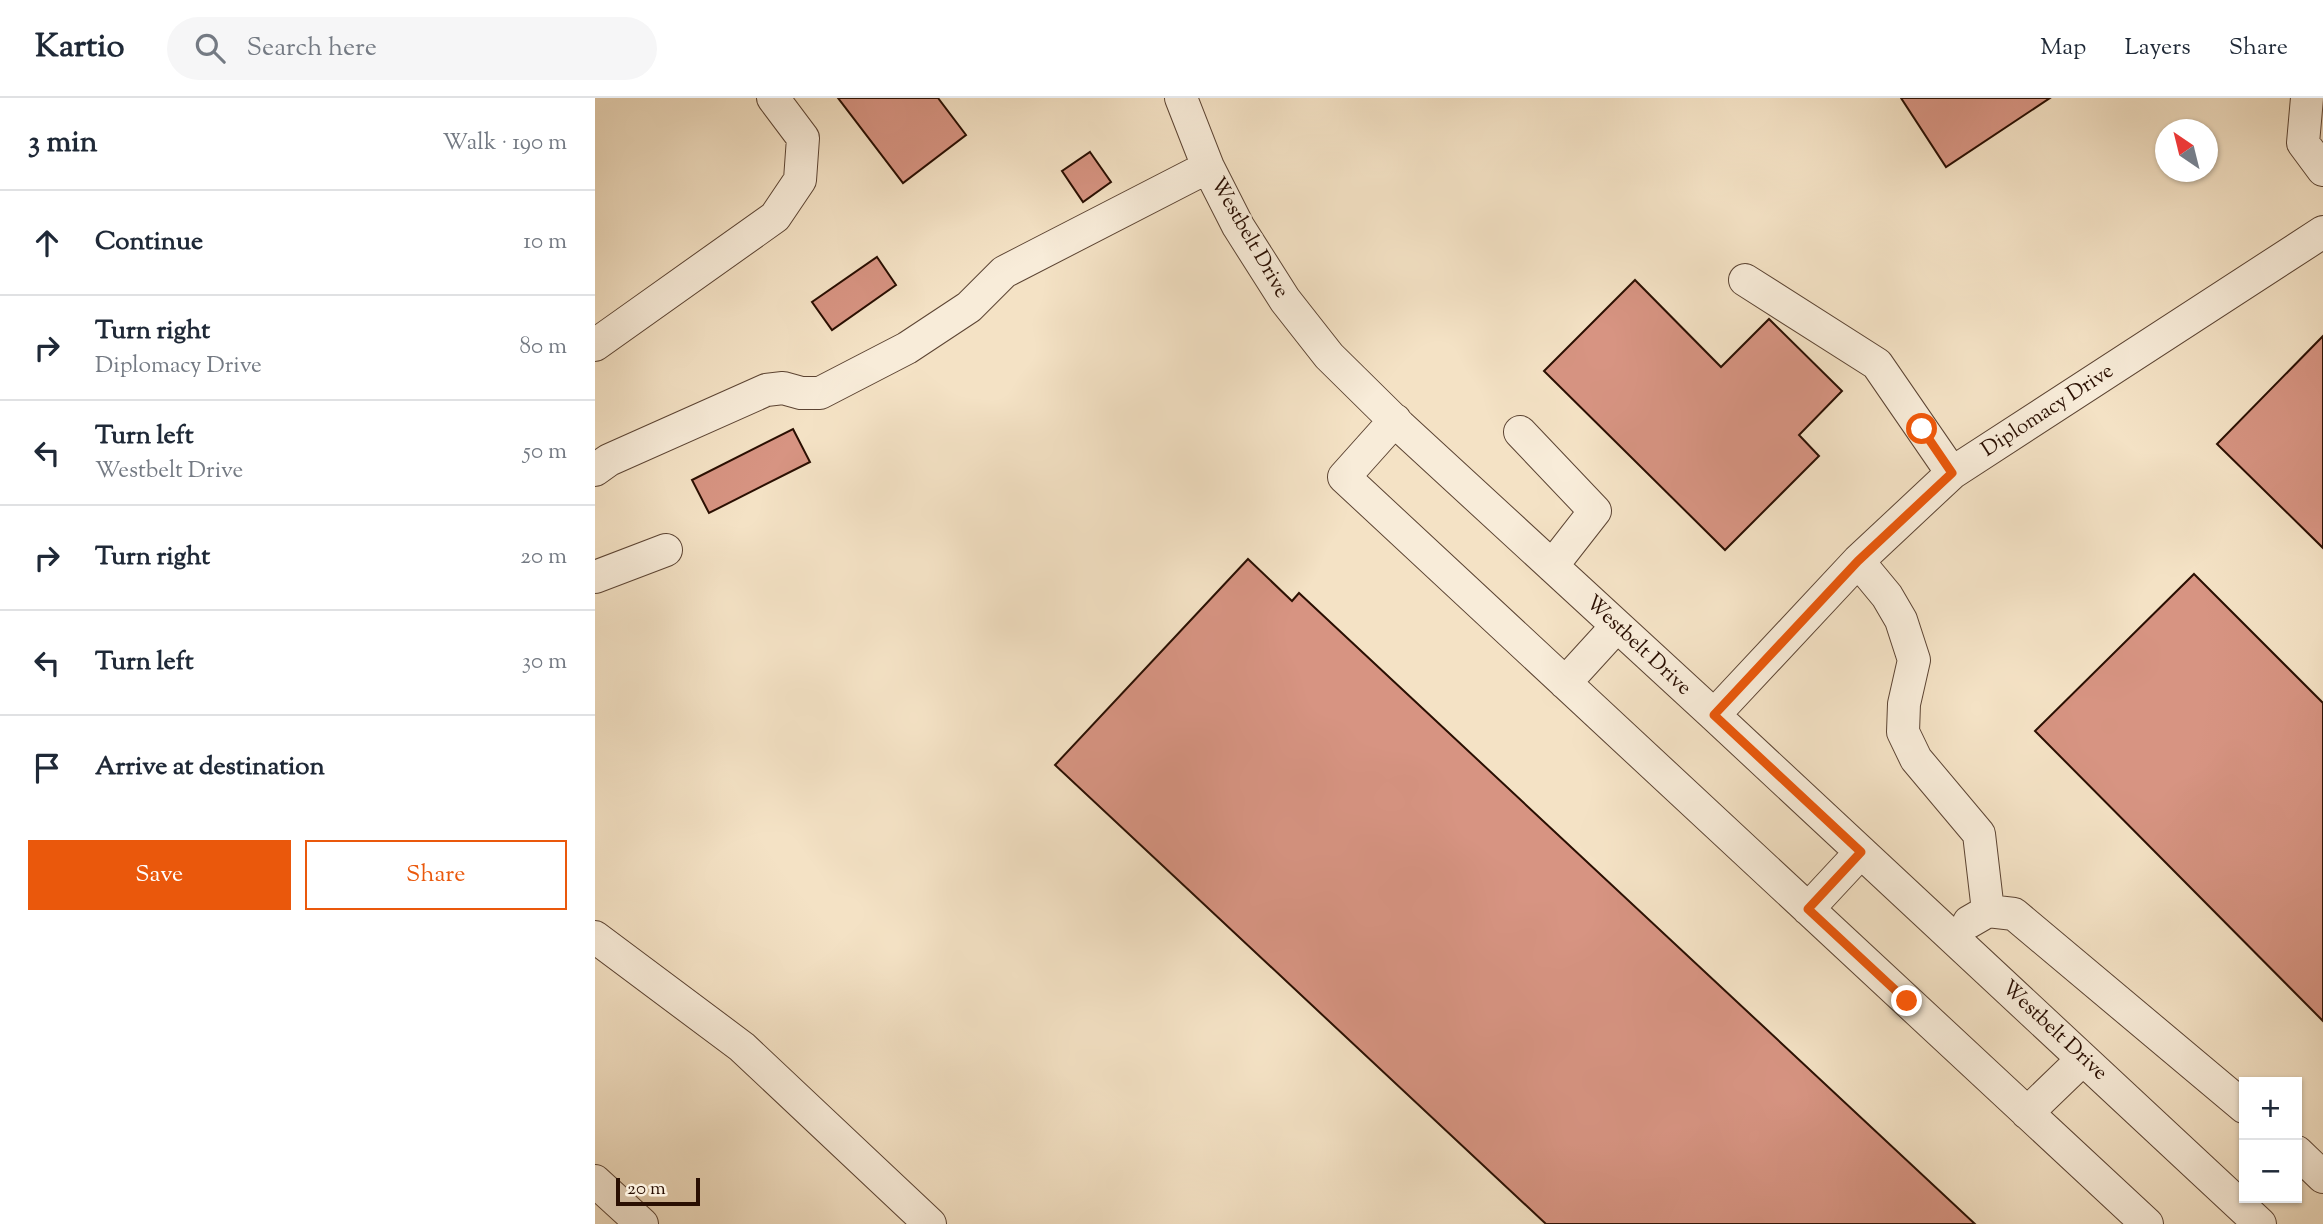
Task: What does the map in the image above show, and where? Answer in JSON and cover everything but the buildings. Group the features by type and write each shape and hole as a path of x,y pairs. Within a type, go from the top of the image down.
{"street":[{"path":"595,345 775,217 800,180 803,138 773,98"},
{"name":"Westbelt Drive","path":"1181,98 1208,167 1238,226 1270,278 1305,328 1329,356 1395,421 2260,1224"},
{"path":"2307,98 2303,143 2323,170"},
{"path":"595,470 608,460 766,390 783,388 801,393 820,393 907,348 969,307 1004,272 1208,167"},
{"name":"Diplomacy Drive","path":"1714,715 1858,561 1952,473 2323,232"},
{"path":"1745,280 1877,364 1952,473"},
{"path":"1395,421 1344,477 2147,1224"},
{"path":"1520,432 1595,511 1552,566"},
{"path":"595,578 666,550"},
{"path":"1858,561 1887,596 1901,620 1915,660 1904,704 1903,732 1916,759 1979,834 1988,911"},
{"path":"1565,683 1617,626"},
{"path":"1808,909 1861,852"},
{"path":"1949,934 1988,911 2014,914 2239,1103"},
{"path":"595,937 742,1046 930,1224"},
{"path":"2027,1113 2083,1059"},
{"path":"2302,1157 2323,1177"},
{"path":"597,1183 606,1224"},
{"path":"597,1183 642,1224"}],"route":[{"path":"1907,1001 1808,909 1861,852 1714,715 1858,561 1952,473 1922,429"}]}
